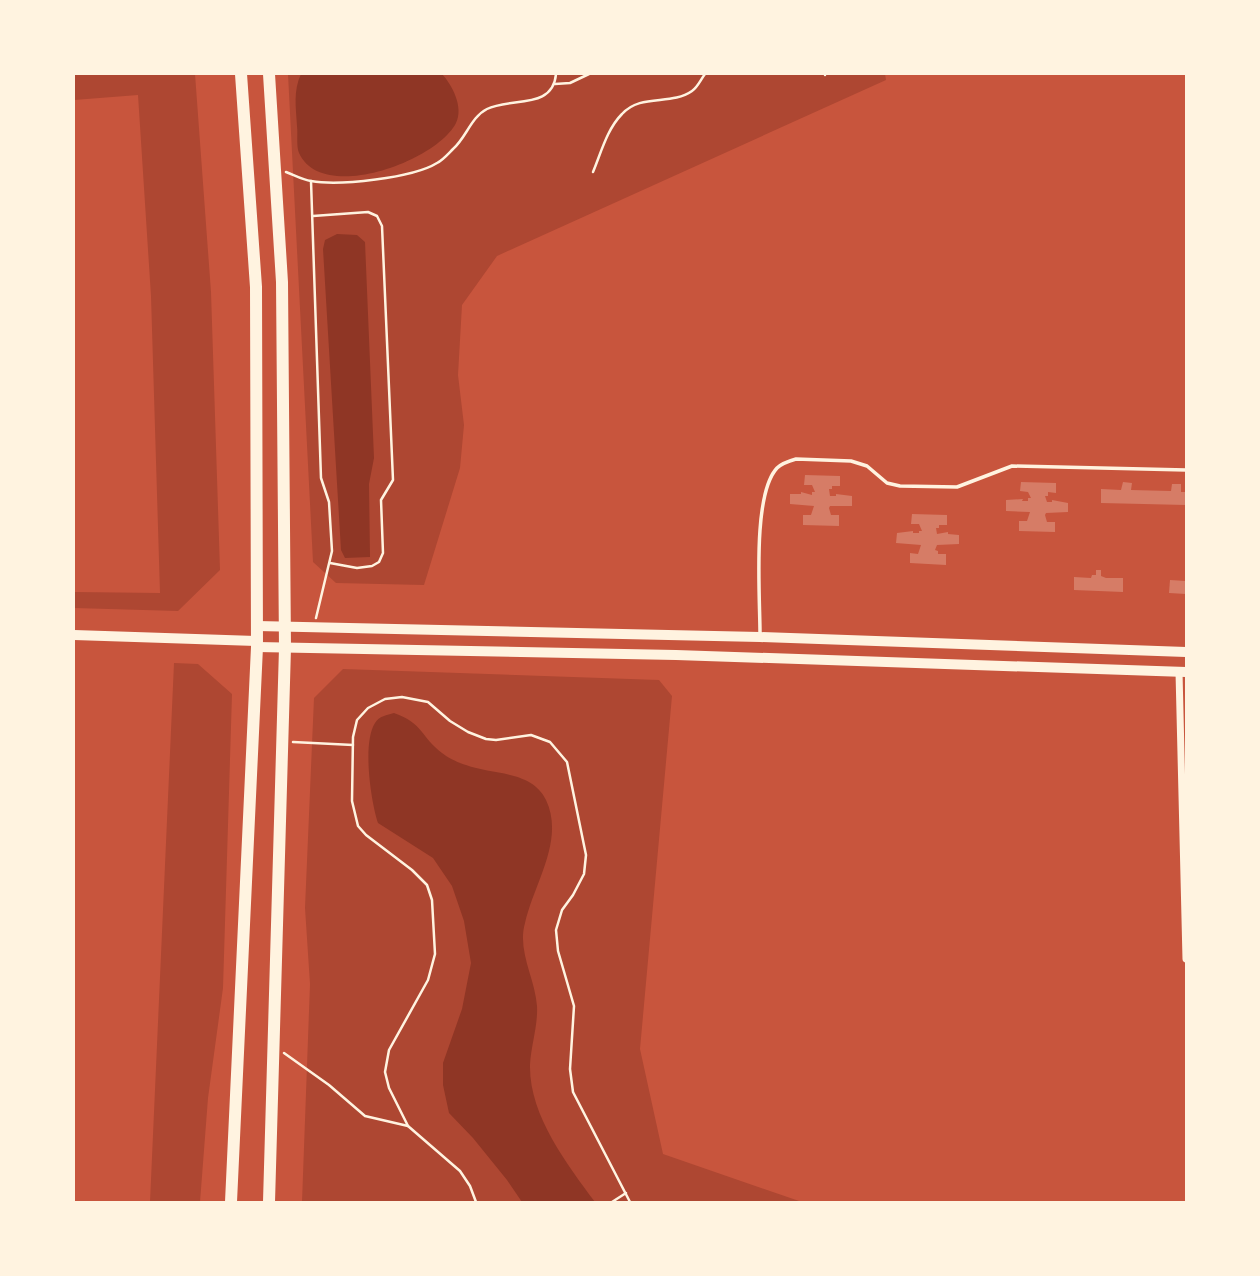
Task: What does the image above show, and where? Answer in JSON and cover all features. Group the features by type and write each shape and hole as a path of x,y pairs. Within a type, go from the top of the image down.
{"highway":[{"path":"230,1202 257,626 256,287 241,74"},
{"path":"269,74 282,282 285,627 270,1198"}],"main road":[{"path":"257,626 760,637 1186,652"},
{"path":"74,635 256,644 285,648 689,656 1183,672"}],"street":[{"path":"1183,672 1186,959"}],"lane":[{"path":"760,637 761,506 773,473 788,461 851,461 867,466 893,485 949,487 963,485 1012,466 1186,470"}],"path":[{"path":"275,168 311,181 366,181 401,175 436,164 458,145 474,120 487,109 549,93 555,84 556,74"},
{"path":"555,84 570,83 589,74"},
{"path":"593,172 612,128 622,113 637,103 679,97 694,90 705,74"},
{"path":"311,181 321,478 329,502 331,563 314,628"},
{"path":"313,216 368,212 377,216 382,226 393,480 381,499 383,553 379,562 372,566 356,568 331,563"},
{"path":"476,1202 460,1171 408,1126 389,1088 385,1072 389,1049 428,980 435,954 432,900 426,885 412,870 366,835 358,825 352,801 353,745 357,720 368,708 385,699 402,697 428,702 450,722 486,739 531,735 550,742 567,762 586,855 584,874 562,911 556,930 558,951 574,1006 570,1069 573,1092 630,1202"},
{"path":"284,742 353,745"},
{"path":"274,1046 329,1085 365,1116 408,1126"},
{"path":"612,1202 626,1193"}],"shaded area":[{"path":"74,74 195,74 211,292 220,570 178,611 74,608 74,592 160,593 151,296 138,95 74,100"},
{"path":"288,74 885,74 886,80 497,256 462,305 458,375 464,425 460,468 424,585 336,583 313,562"},
{"path":"301,74 442,74 456,97 458,117 445,137 427,151 404,163 354,176 331,175 312,168 298,150 296,99"},
{"path":"337,234 357,235 365,242 374,458 369,484 370,557 345,558 341,550 323,249 325,240"},
{"path":"174,663 198,664 232,694 223,988 208,1098 200,1202 150,1202"},
{"path":"343,669 659,680 672,696 640,1049 663,1154 802,1202 302,1202 310,984 305,908 314,698"},
{"path":"394,713 411,721 447,757 476,768 521,778 540,790 546,800 551,815 550,846 523,933 537,1006 530,1065 531,1084 552,1138 595,1202 522,1202 473,1138 449,1113 443,1085 443,1063 462,1009 471,963 464,921 452,886 433,858 378,823 371,787 369,744 377,721"}],"building":[{"path":"805,475 840,476 840,486 832,486 832,489 829,489 830,496 852,496 852,506 830,506 831,515 839,515 839,526 803,525 803,515 811,515 814,506 790,504 790,494 801,492 812,495 812,492 815,492 812,485 804,485"},
{"path":"1021,482 1056,483 1056,493 1048,492 1048,496 1045,496 1047,502 1052,500 1068,503 1068,512 1046,513 1047,522 1055,522 1055,532 1019,531 1019,521 1027,521 1030,512 1006,511 1006,500 1028,501 1028,498 1031,498 1028,492 1020,491"},
{"path":"1123,482 1132,483 1131,490 1171,491 1172,484 1181,484 1181,492 1186,492 1186,505 1101,503 1101,489 1121,490"},
{"path":"912,514 947,515 947,525 939,525 939,528 936,528 937,534 948,532 959,535 959,544 937,545 935,550 938,554 946,554 946,565 910,563 910,553 918,554 921,545 896,543 897,533 922,531 919,524 911,524"},
{"path":"1096,570 1101,570 1101,576 1106,578 1123,578 1123,592 1074,590 1074,577 1091,578 1096,575"},
{"path":"1170,580 1186,581 1186,594 1169,593"}]}
